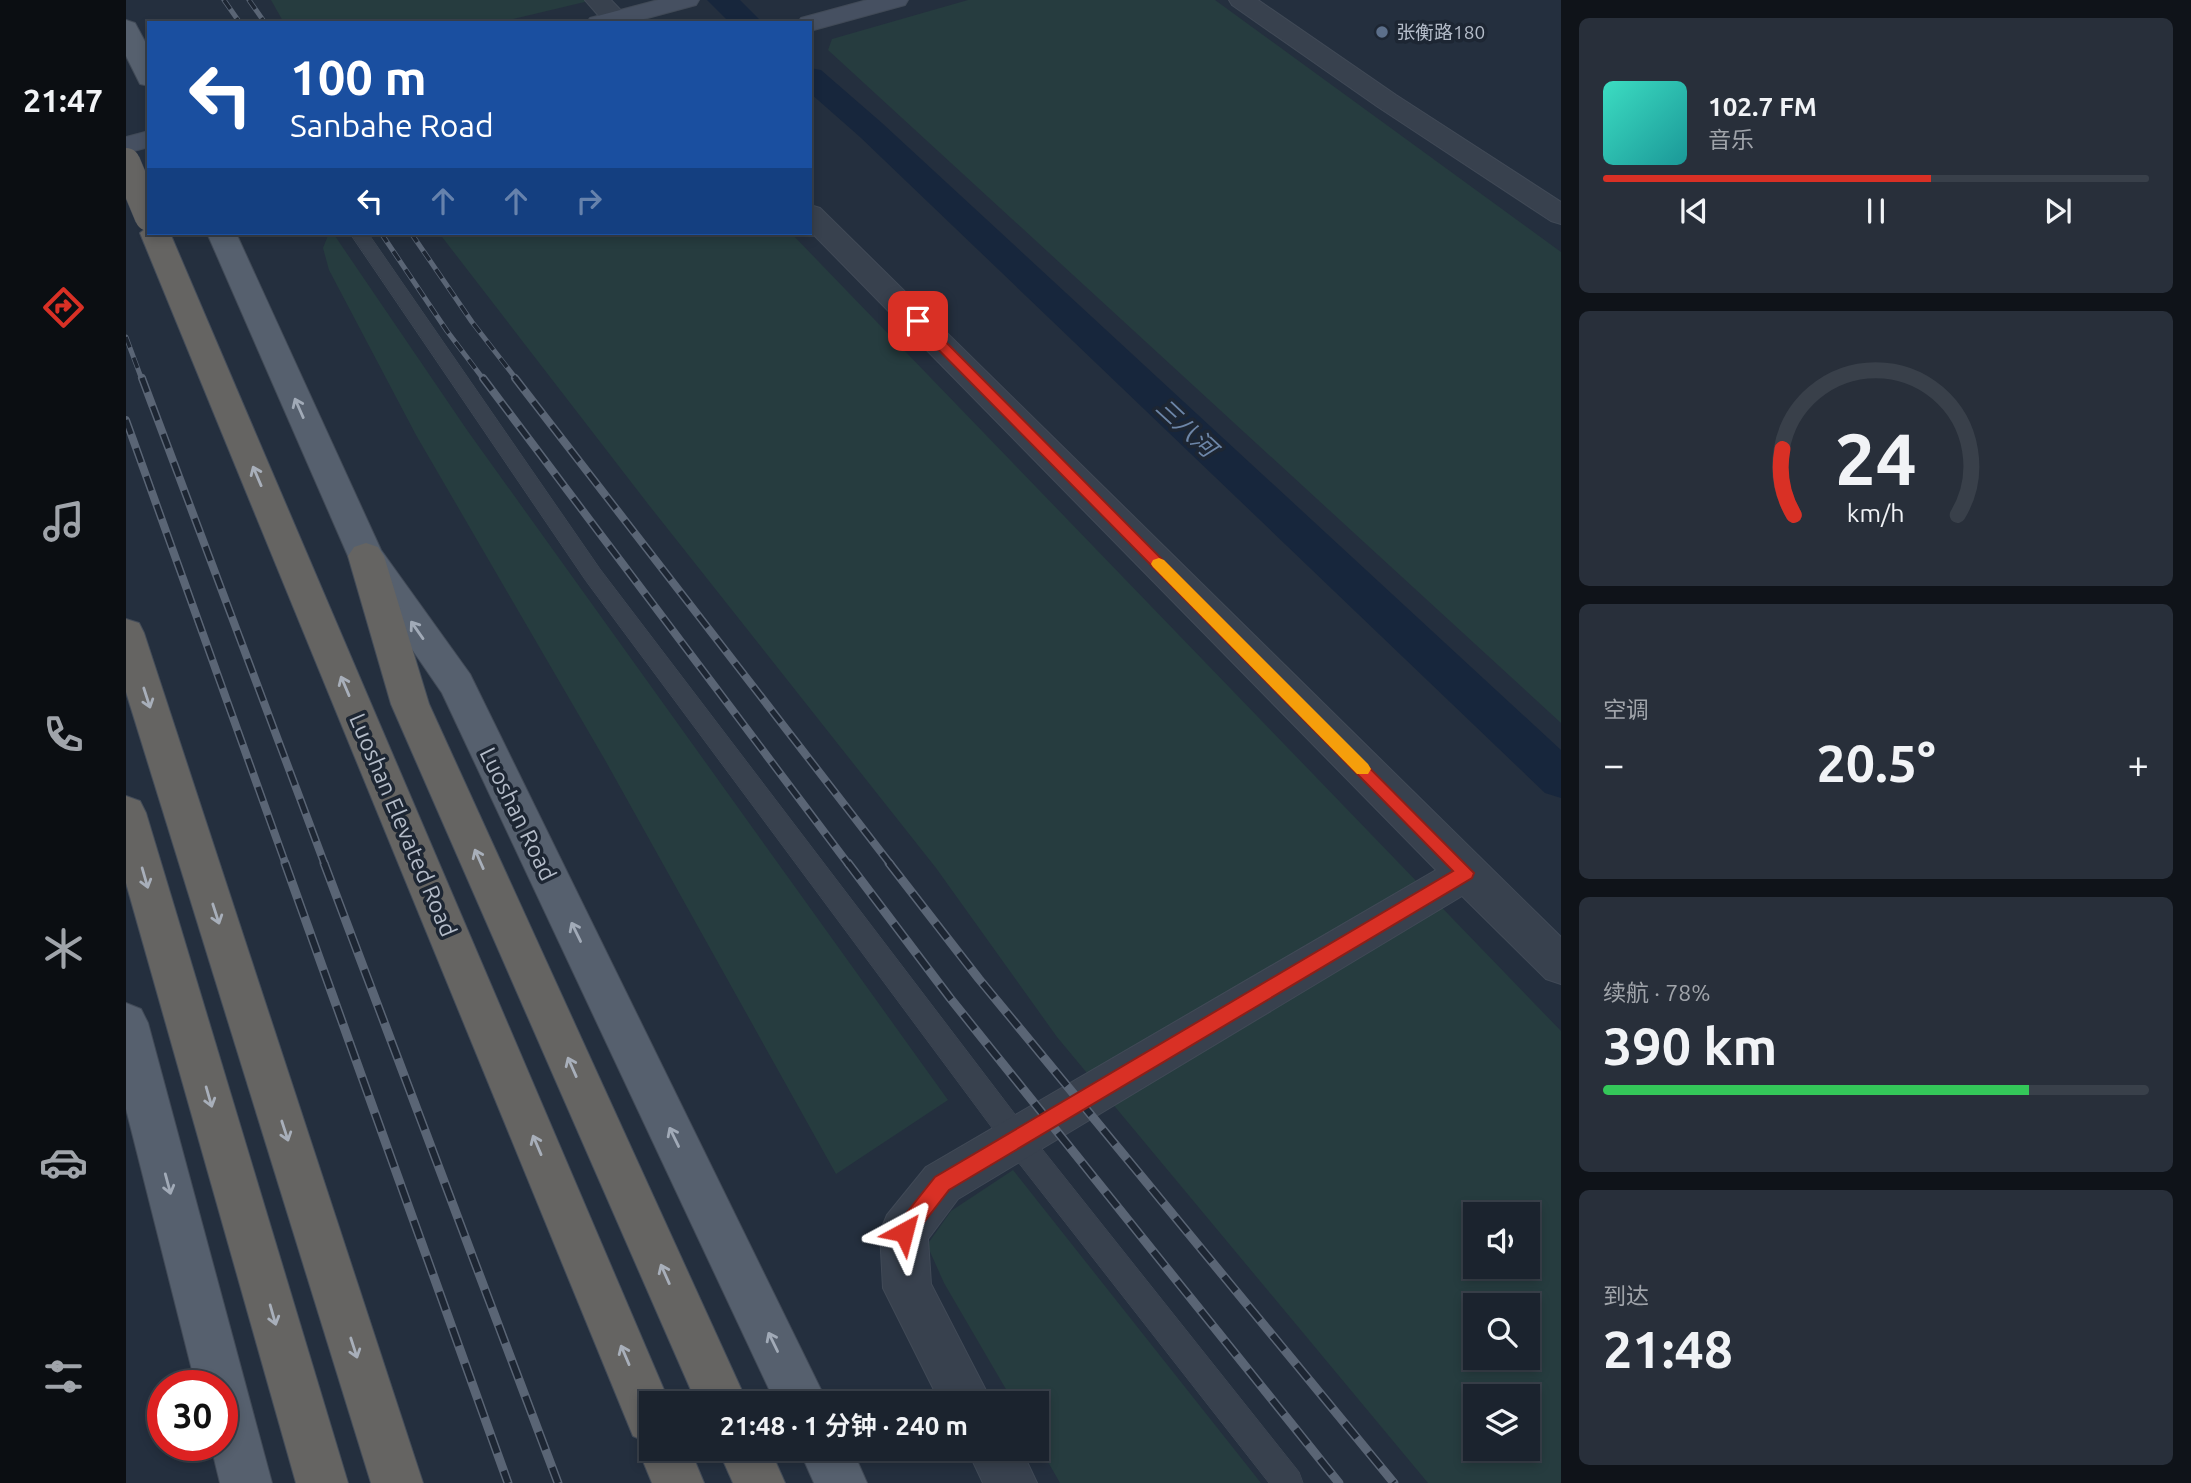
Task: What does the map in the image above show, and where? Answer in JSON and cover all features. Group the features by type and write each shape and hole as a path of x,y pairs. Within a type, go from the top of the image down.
{"highway":[{"path":"126,162 147,212"},
{"name":"Luoshan Elevated Road","path":"157,235 640,1391"},
{"path":"366,556 410,704 717,1391"},
{"path":"126,632 397,1483"},
{"path":"126,813 322,1483"},
{"path":"669,1461 678,1483"},
{"path":"749,1461 759,1483"}],"main road":[{"path":"612,21 687,0"},
{"path":"812,22 896,0"},
{"path":"126,28 147,74"},
{"path":"126,145 147,140"},
{"path":"126,188 147,188"},
{"name":"Luoshan Road","path":"222,235 366,556 457,685 797,1391"},
{"path":"126,1023 217,1370"},
{"path":"238,1452 246,1483"},
{"path":"831,1461 841,1483"}],"street":[{"path":"597,0 612,21"},
{"path":"1241,0 1387,101 1561,215"},
{"path":"812,216 1466,873 1561,965"},
{"path":"961,1391 907,1288 904,1232 942,1183 1466,873"},
{"path":"999,1461 1011,1483"}],"lane":[{"path":"360,235 593,575 1017,1139 1288,1483"}],"green space":[{"path":"271,0 593,0 505,21 283,21"},
{"path":"968,0 1215,0 1561,252 1561,723 828,50 832,39"},
{"path":"328,235 334,235 467,430 948,1100 836,1174 605,760 416,435 329,270 323,248"},
{"path":"441,235 793,235 1561,1031 1561,1483 1428,1483 1057,1037 936,868 648,504"},
{"path":"1013,1170 1261,1483 1060,1483 1047,1461 1049,1391 1007,1391 944,1283 927,1245 951,1211"}],"waterway":[{"name":"三八河","path":"722,0 746,21"},
{"name":"三八河","path":"812,79 871,130 1561,779"}],"railway":[{"path":"224,0 239,21"},
{"path":"249,0 264,21"},
{"path":"382,235 447,331 484,380"},
{"path":"412,235 472,322 517,380"},
{"path":"126,337 142,380"},
{"path":"142,378 325,865"},
{"path":"483,378 849,865"},
{"path":"515,378 891,865"},
{"path":"126,420 286,865"},
{"path":"285,863 508,1483"},
{"path":"324,863 558,1483"},
{"path":"848,863 950,998 1339,1483"},
{"path":"889,863 979,979 1394,1483"}],"slow traffic":[{"path":"1159,564 1363,769"}],"place":[{"name":"张衡路180","path":"1382,32"}],"route":[{"path":"904,1232 942,1183 1466,873 918,321"}]}
